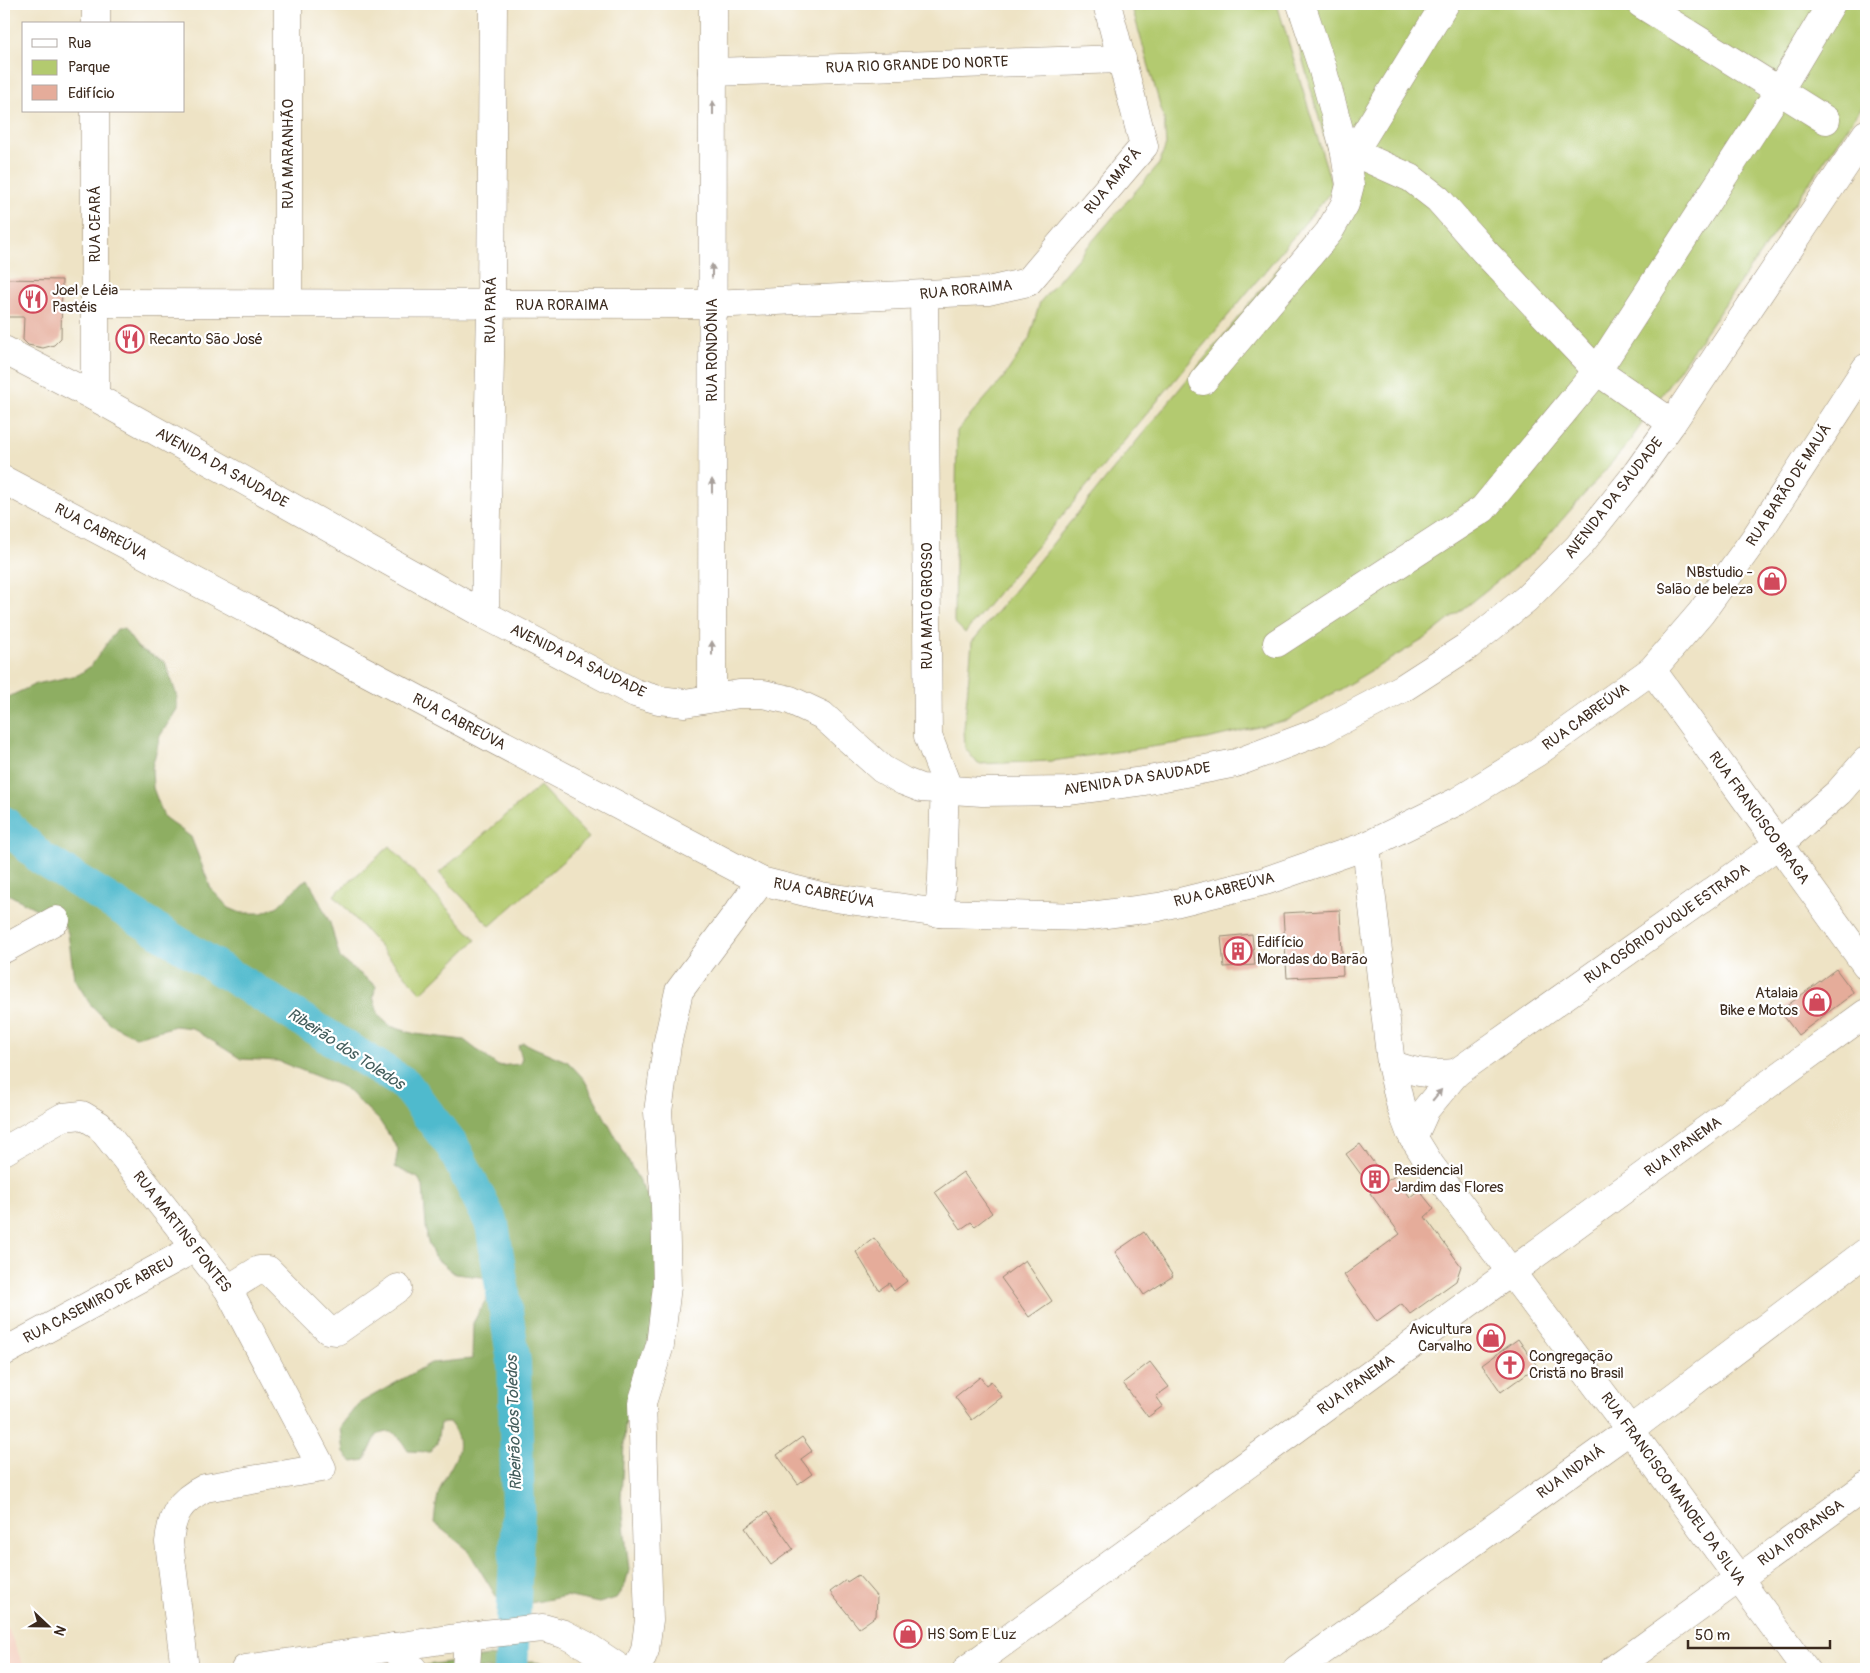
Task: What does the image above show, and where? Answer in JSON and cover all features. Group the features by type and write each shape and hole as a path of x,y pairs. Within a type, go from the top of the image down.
{"street":[{"path":"96,4 96,22"},
{"name":"RUA MARANHÃO","path":"288,4 288,303"},
{"name":"RUA PARÁ","path":"485,616 491,305 493,4"},
{"name":"RUA RONDÔNIA","path":"712,697 713,4"},
{"name":"RUA AMAPÁ","path":"1028,282 1144,146 1106,4"},
{"path":"1203,381 1333,225 1346,204 1350,184 1349,150 1301,4"},
{"path":"1349,150 1445,4"},
{"path":"1641,4 1826,120"},
{"path":"1278,643 1483,509 1597,371 1779,91 1831,4"},
{"name":"RUA RIO GRANDE DO NORTE","path":"713,72 1122,59"},
{"name":"RUA CEARÁ","path":"95,112 95,397"},
{"name":"AVENIDA DA SAUDADE","path":"4,350 95,397 485,616 635,693 658,700 685,703 739,694 763,694 790,700 822,715 882,769 903,781 922,788 987,792 1068,791 1144,781 1236,763 1322,731 1402,688 1468,646 1526,599 1578,547 1633,478 1866,134"},
{"path":"1349,150 1411,178 1438,199 1484,251 1597,371 1672,422"},
{"name":"RUA RORAIMA","path":"95,303 712,304 988,291 1028,282"},
{"name":"RUA MATO GROSSO","path":"924,295 928,736 945,780 939,913"},
{"name":"RUA BARÃO DE MAUÁ","path":"1652,670 1701,613 1756,538 1866,368"},
{"name":"RUA CABREÚVA","path":"4,480 761,881 822,896 939,913 1084,917 1159,907 1265,881 1366,846 1458,801 1536,753 1652,670"},
{"name":"RUA FRANCISCO BRAGA","path":"1652,670 1866,966"},
{"name":"RUA OSÓRIO DUQUE ESTRADA","path":"1413,1138 1426,1109 1456,1073 1778,845 1839,792 1866,761"},
{"name":"RUA FRANCISCO MANOEL DA SILVA","path":"1366,846 1391,1064 1401,1108 1413,1138 1431,1166 1630,1430 1805,1669"},
{"path":"637,1669 645,1650 649,1620 642,1403 660,1345 667,1286 666,1206 658,1112 667,1045 679,991 761,881"},
{"path":"4,949 56,920"},
{"name":"RUA IPANEMA","path":"967,1669 1866,1014"},
{"path":"1391,1064 1416,1073 1436,1075 1456,1073"},
{"name":"RUA MARTINS FONTES","path":"4,1151 63,1117 82,1115 99,1125 228,1289 322,1468 205,1488 190,1496 179,1508 171,1524 169,1542 185,1669"},
{"name":"RUA CASEMIRO DE ABREU","path":"4,1352 195,1248"},
{"name":"RUA INDAIÁ","path":"1298,1669 1630,1430 1866,1252"},
{"path":"228,1289 259,1270 268,1270 328,1330 337,1331 398,1288"},
{"name":"RUA IPORANGA","path":"1614,1669 1866,1486"},
{"path":"244,1669 392,1647 543,1628 564,1634 621,1669"},
{"path":"466,1669 475,1636"},
{"path":"392,1647 413,1669"}],"shaded area":[{"path":"4,1619 25,1669 4,1669"}],"green space":[{"path":"1131,4 1277,4 1333,189 965,633 954,622 957,431 1004,377 1029,339 1040,302 1159,164 1166,145 1164,119"},
{"path":"1287,4 1866,4 1866,101 1627,445 1534,552 1426,638 1288,720 1207,739 1052,761 978,764 965,748 964,729 972,642 1340,193"},
{"path":"117,629 124,629 138,648 165,662 177,696 177,709 160,736 152,768 153,788 164,817 191,837 211,889 229,908 241,913 262,913 278,906 302,882 308,879 330,923 340,958 376,986 373,997 379,1016 390,1026 415,1034 464,1040 498,1066 520,1064 522,1058 518,1046 523,1043 568,1062 584,1079 657,1214 669,1261 636,1394 625,1425 621,1498 629,1570 625,1585 616,1598 599,1603 566,1596 515,1606 499,1601 467,1549 434,1523 439,1492 458,1450 456,1433 450,1423 440,1423 437,1443 430,1452 408,1451 396,1434 388,1432 377,1435 365,1460 353,1462 343,1453 340,1427 358,1404 431,1363 472,1359 473,1323 494,1285 491,1278 455,1274 434,1257 427,1239 423,1186 418,1178 395,1167 398,1149 379,1120 344,1087 278,1061 241,1059 192,1028 175,1026 136,1037 110,1024 90,1004 74,978 68,933 63,923 4,892 4,699 36,684 78,675 91,666"},
{"path":"540,786 589,838 490,926 439,873"},
{"path":"390,846 476,940 421,993 334,895"},
{"path":"488,1656 557,1665 562,1669 423,1669 421,1666"}],"building":[{"name":"Joel e Léia Pastéis","path":"4,279 62,280 61,338 54,345 43,348 28,345 23,340 24,317 4,317"},
{"path":"1340,910 1343,975 1287,978 1283,913"},
{"name":"Edifício Moradas do Barão","path":"1252,934 1255,965 1224,967 1221,937"},
{"name":"Atalaia Bike e Motos","path":"1836,969 1854,993 1798,1035 1780,1011"},
{"path":"1360,1144 1387,1181 1395,1176 1410,1197 1419,1190 1434,1209 1425,1217 1461,1266 1456,1281 1410,1314 1402,1304 1377,1322 1344,1275 1400,1234 1370,1193 1373,1191 1346,1154"},
{"path":"963,1172 992,1213 975,1226 971,1222 961,1229 935,1192"},
{"path":"1144,1232 1173,1276 1144,1295 1115,1252"},
{"path":"874,1238 907,1281 894,1291 889,1283 879,1290 856,1252"},
{"path":"1025,1260 1052,1301 1029,1317 1001,1278"},
{"name":"Congregação Cristã no Brasil","path":"1518,1339 1537,1366 1501,1392 1482,1365"},
{"path":"1150,1362 1169,1387 1156,1396 1163,1406 1148,1417 1123,1383"},
{"path":"980,1377 986,1385 991,1381 1002,1397 972,1420 955,1397"},
{"path":"802,1437 812,1451 801,1459 812,1474 798,1484 777,1455"},
{"path":"767,1512 793,1549 771,1565 745,1528"},
{"path":"858,1575 877,1597 876,1616 859,1628 830,1592 846,1580 847,1582"}],"waterway":[{"name":"Ribeirão dos Toledos","path":"4,823 41,858 405,1084 453,1147 492,1224 514,1362 518,1511 511,1669"}],"place":[{"name":"Joel e Léia Pastéis","path":"33,299"},
{"name":"Recanto São José","path":"130,339"},
{"name":"NBstudio - Salão de beleza","path":"1772,581"},
{"name":"Edifício Moradas do Barão","path":"1238,951"},
{"name":"Atalaia Bike e Motos","path":"1817,1002"},
{"name":"Residencial Jardim das Flores","path":"1375,1179"},
{"name":"Avicultura Carvalho","path":"1491,1338"},
{"name":"Congregação Cristã no Brasil","path":"1510,1365"},
{"name":"HS Som E Luz","path":"908,1634"}]}
